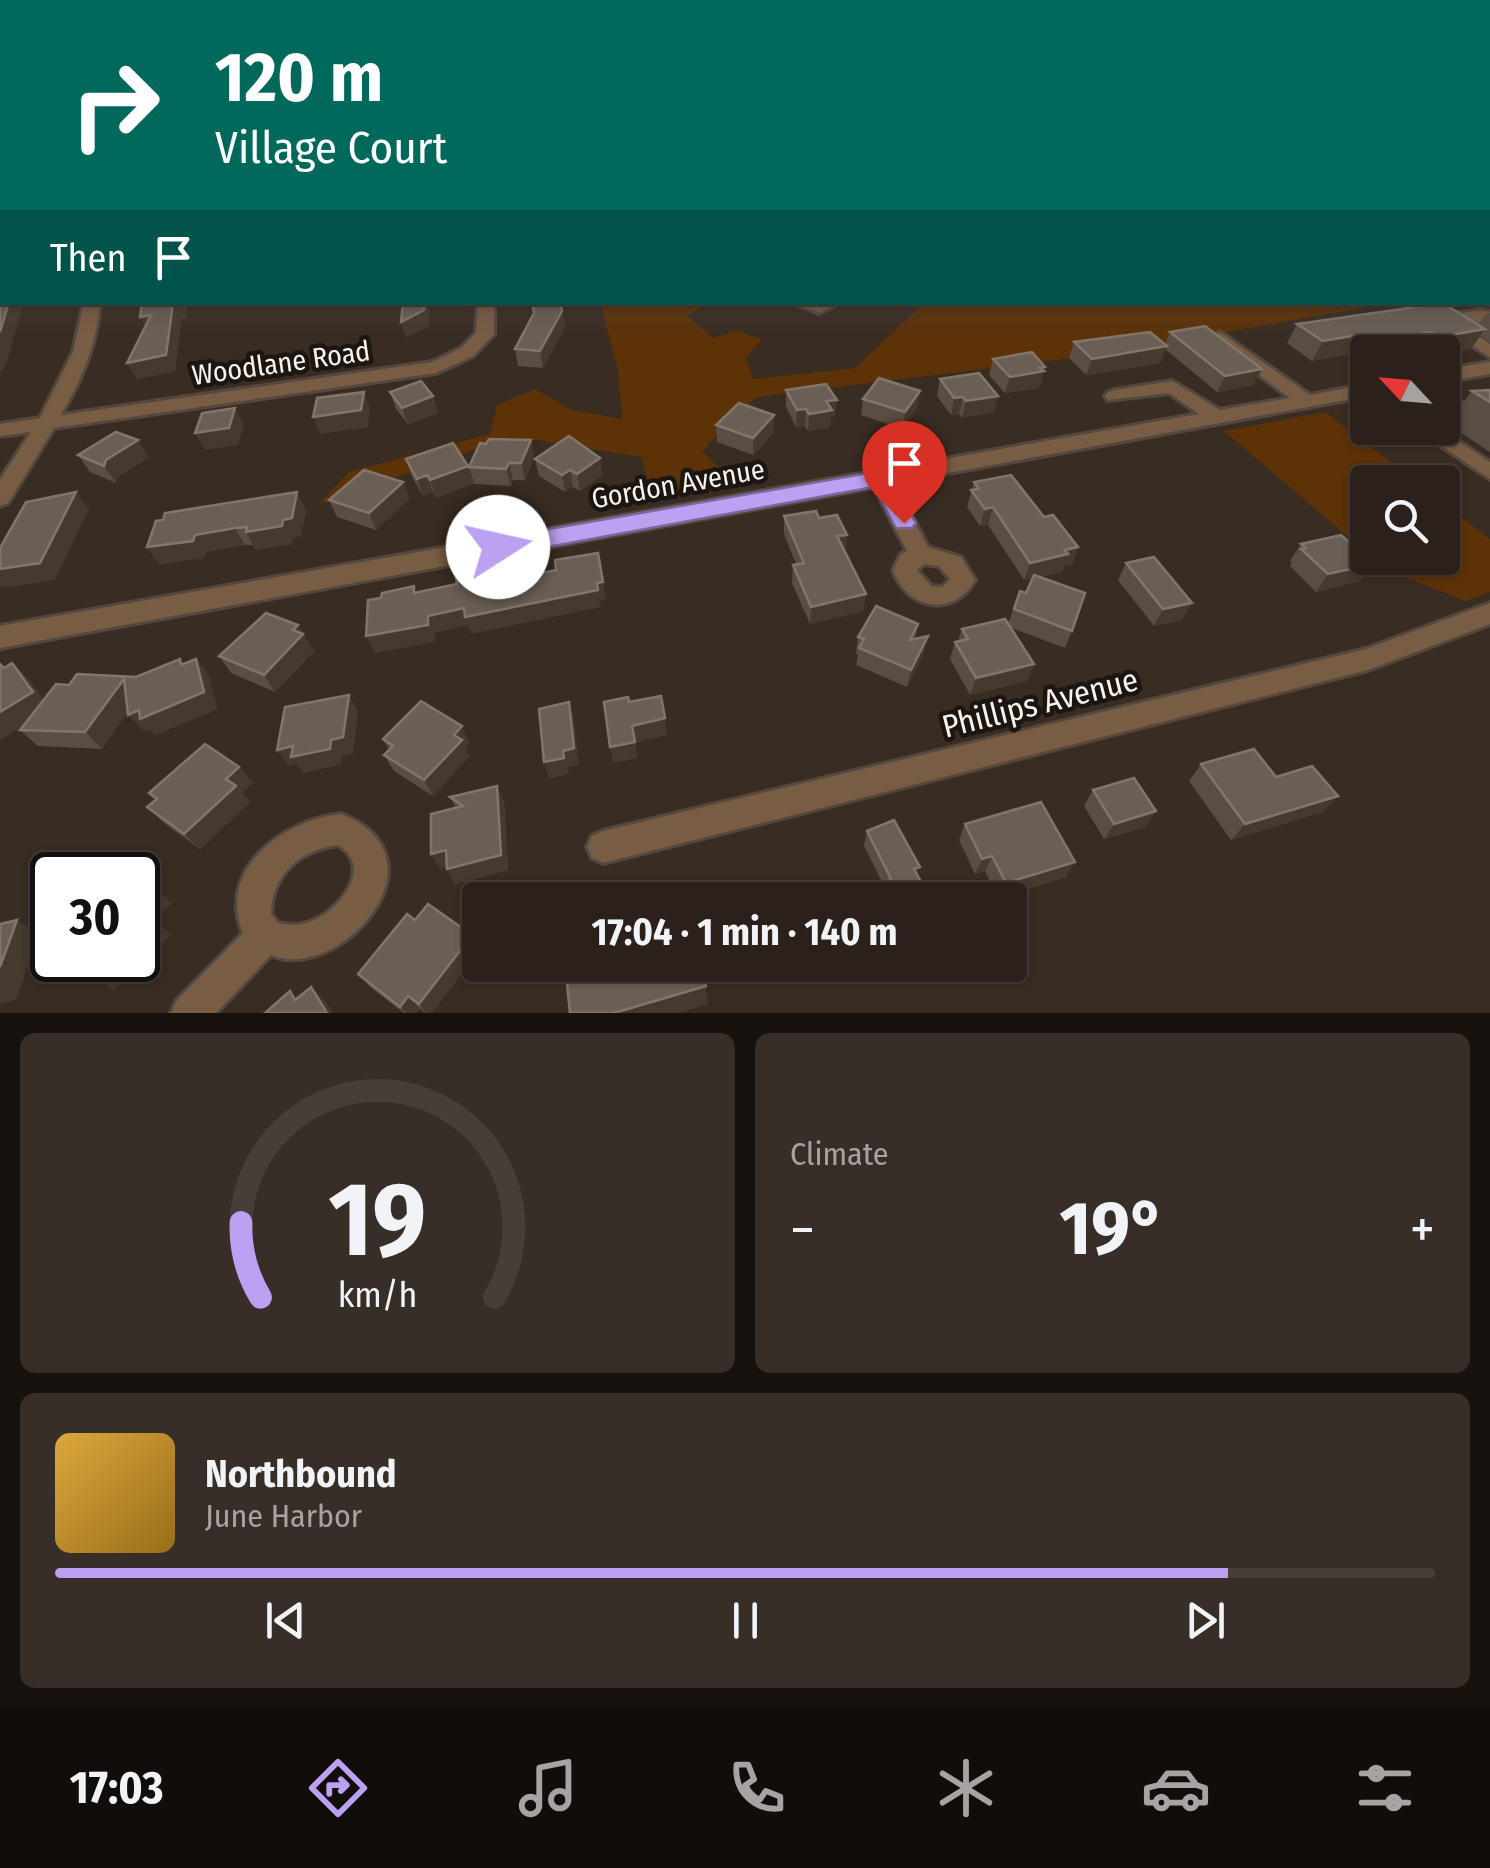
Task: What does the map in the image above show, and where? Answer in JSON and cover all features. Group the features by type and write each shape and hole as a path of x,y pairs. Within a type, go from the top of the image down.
{"street":[{"path":"0,498 77,365 87,340 92,305"},
{"name":"Woodlane Road","path":"43,424 436,367 467,352 485,334 486,305"},
{"path":"1490,317 1443,321 1490,352"},
{"path":"1220,338 1306,401"},
{"path":"1460,373 1490,368"},
{"path":"1116,396 1172,387 1217,417"},
{"name":"Gordon Avenue","path":"0,637 1350,393"},
{"path":"1460,409 1468,414"},
{"path":"0,430 43,424"},
{"path":"1450,445 1490,472"},
{"path":"880,478 922,554"},
{"name":"Phillips Avenue","path":"603,847 1368,659 1490,612"},
{"path":"190,1013 265,936"}],"shaded area":[{"path":"601,305 705,305 687,316 713,338 736,331 762,339 746,358 753,379 855,368 922,305 1379,305 1089,356 757,397 724,425 703,452 736,484 653,498 641,457 536,440 473,450 318,505 349,472 490,434 497,405 535,389 572,410 622,419 618,370"},
{"path":"1325,412 1350,431 1350,445 1368,445 1394,465 1350,465 1350,538 1224,431"},
{"path":"1460,516 1490,539 1490,592 1466,601 1400,575 1460,575"}],"building":[{"path":"0,305 8,305 0,332"},
{"path":"142,305 173,305 166,355 127,363 151,315 140,317"},
{"path":"403,305 425,305 424,310 401,322"},
{"path":"533,305 561,305 562,311 540,351 515,349 534,313"},
{"path":"1446,305 1485,329 1450,335 1363,334 1323,341 1297,324"},
{"path":"1205,326 1262,369 1225,376 1170,332"},
{"path":"1150,332 1167,346 1092,359 1074,342"},
{"path":"1032,352 1044,371 1010,377 993,359"},
{"path":"979,373 998,396 966,401 963,397 954,398 940,379"},
{"path":"879,378 920,391 905,412 863,399"},
{"path":"421,381 433,396 402,408 390,392"},
{"path":"826,384 837,400 826,401 832,410 809,414 806,409 797,410 786,390"},
{"path":"1490,390 1490,402 1472,391"},
{"path":"364,392 361,410 313,417 317,398"},
{"path":"739,403 774,415 753,438 716,425"},
{"path":"235,408 229,428 195,433 202,413"},
{"path":"116,432 138,440 106,460 104,466 78,455"},
{"path":"569,436 600,458 577,474 570,470 562,475 535,459"},
{"path":"489,439 531,440 521,463 509,463 506,469 469,467 480,443 486,444"},
{"path":"453,443 468,466 430,480 427,475 417,479 406,459"},
{"path":"364,470 403,482 369,513 329,500"},
{"path":"1011,475 1044,517 1053,515 1078,547 1065,550 1068,554 1030,563 993,507 985,509 971,490 979,489 974,482"},
{"path":"76,492 40,563 0,569 0,548 26,502"},
{"path":"297,492 292,518 283,520 282,526 246,532 247,527 235,528 195,535 193,541 147,547 156,521 163,520 165,513"},
{"path":"816,511 819,518 837,515 847,535 837,536 866,594 811,607 793,565 804,563 784,516"},
{"path":"1341,535 1350,543 1350,569 1328,574 1301,549 1306,548 1301,544"},
{"path":"598,553 603,582 597,583 598,590 465,617 464,608 428,616 428,625 366,636 368,600 381,598 382,593 414,586 414,593 457,584 456,577 499,567 502,582 556,570 555,560"},
{"path":"1154,557 1192,603 1163,609 1126,563"},
{"path":"1034,575 1085,593 1072,631 1014,609 1020,591 1026,593"},
{"path":"876,606 918,624 910,640 928,636 911,670 859,648 864,639 858,637"},
{"path":"266,613 298,625 293,630 303,634 264,675 219,656"},
{"path":"1005,619 1034,664 976,678 955,642 968,639 962,629"},
{"path":"180,659 181,665 196,659 204,692 140,719 139,710 128,715 124,679 85,732 20,730 56,684 69,685 77,674 136,677"},
{"path":"12,663 33,692 0,712 0,664 4,668"},
{"path":"349,695 343,737 331,740 330,749 291,757 293,746 277,750 285,707"},
{"path":"661,696 665,718 632,726 635,742 610,747 604,702"},
{"path":"421,701 462,726 454,735 462,740 424,780 384,755 393,746 383,739"},
{"path":"569,702 574,748 563,751 564,758 544,762 539,709"},
{"path":"205,744 239,767 226,779 236,786 184,834 147,807 157,799 149,793"},
{"path":"1254,749 1276,777 1312,766 1338,796 1245,824 1201,764"},
{"path":"1134,778 1156,811 1114,824 1093,790"},
{"path":"497,786 501,855 447,869 446,850 431,854 431,814 463,806 450,797"},
{"path":"1041,802 1075,862 1005,882 992,856 982,859 965,824"},
{"path":"894,820 920,867 914,869 921,882 885,882 891,879 867,831"},
{"path":"428,904 462,928 462,948 419,1004 408,996 400,1007 358,974 407,914 415,920"},
{"path":"17,920 0,967 0,924"},
{"path":"567,982 705,982 706,986 614,1013 570,1013"},
{"path":"311,987 327,1013 265,1013 290,991 295,1000"}],"route":[{"path":"498,547 880,478 904,523"}]}
